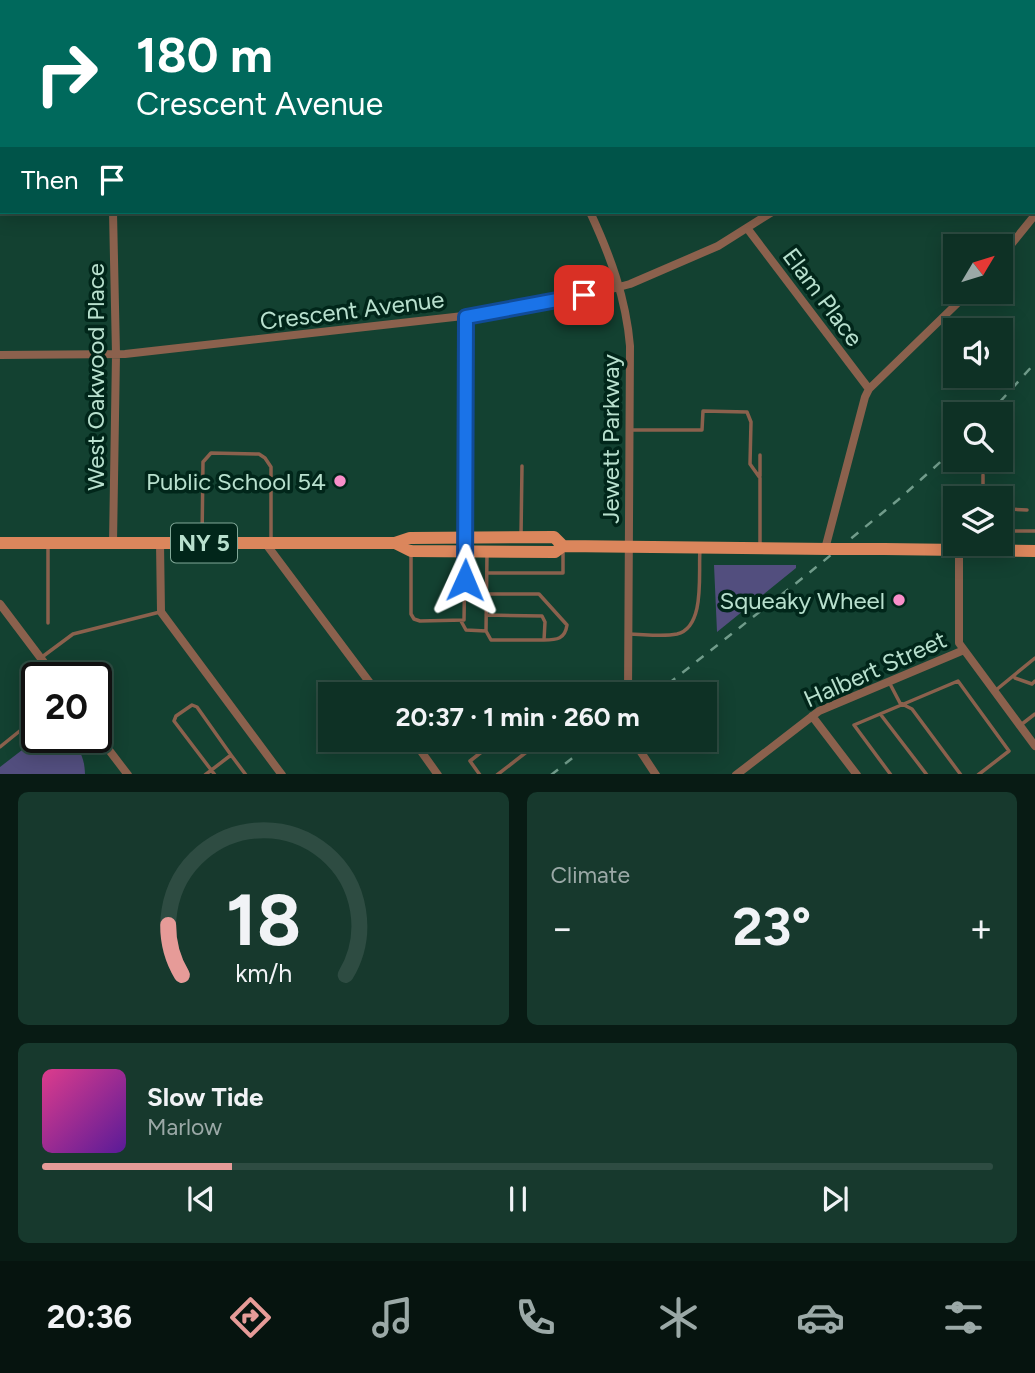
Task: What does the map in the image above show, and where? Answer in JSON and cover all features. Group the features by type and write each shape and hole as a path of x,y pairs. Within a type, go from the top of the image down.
{"main road":[{"name":"NY 5","path":"0,543 395,543 410,537 554,537 563,546"},
{"name":"NY 5","path":"395,543 411,551 465,552 555,552 563,546 884,549 943,545"},
{"name":"NY 5","path":"1013,550 1035,551"}],"street":[{"name":"West Oakwood Place","path":"113,214 116,354 113,543"},
{"name":"Jewett Parkway","path":"591,214 611,259 625,307 630,346 628,682"},
{"name":"Crescent Avenue","path":"0,355 116,354 466,317 619,287 697,256 769,214"},
{"path":"1013,242 1035,215"},
{"name":"Elam Place","path":"747,228 869,389"},
{"path":"827,549 864,397 956,304"},
{"path":"465,552 466,317"},
{"path":"160,543 161,612 281,774"},
{"path":"269,544 370,682"},
{"path":"957,556 959,643 1035,746"},
{"path":"0,604 43,662"},
{"name":"Halbert Street","path":"737,774 819,711 964,650"},
{"path":"812,716 856,774"},
{"path":"422,752 437,774"},
{"path":"640,752 655,774"},
{"path":"111,753 127,774"}],"lane":[{"path":"630,430 702,430 703,411 747,412 751,422 750,464 760,478"},
{"path":"202,543 204,462 206,456 211,453 259,454 271,467 269,544"},
{"path":"760,454 760,548"},
{"path":"522,466 522,538"},
{"path":"982,475 983,486"},
{"path":"1013,509 1027,510"},
{"path":"1013,531 1035,531"},
{"path":"48,543 48,623"},
{"path":"487,573 563,573 563,546"},
{"path":"628,634 679,634 691,624 698,610 701,548"},
{"path":"411,551 411,614 414,619 461,621"},
{"path":"487,551 486,631 491,640 558,640 565,635 567,625 538,594 487,594"},
{"path":"461,621 464,615 465,552"},
{"path":"40,658 73,634 161,612"},
{"path":"486,615 542,616 545,621 544,640"},
{"path":"461,621 466,630 486,631"},
{"path":"995,692 1035,658"},
{"path":"1014,677 1032,684 1035,681"},
{"path":"890,774 854,724 958,681 1009,751 979,774"},
{"path":"889,682 900,703 912,709 960,774"},
{"path":"231,755 213,772 174,720 176,716 192,705 197,707 245,774"},
{"path":"1020,726 1035,714"},
{"path":"881,715 926,774"},
{"path":"0,747 21,730"},
{"path":"479,774 470,761 481,752"},
{"path":"498,774 527,752"}],"shaded area":[{"path":"714,565 796,565 796,568 717,632"},
{"path":"21,751 21,753 80,753 85,774 0,774 0,767"}],"railway":[{"path":"1000,402 1035,363"},
{"path":"671,682 809,573 943,460"},
{"path":"552,774 580,752"}],"place":[{"name":"Public School 54","path":"340,481"},
{"name":"Squeaky Wheel","path":"899,600"}],"route":[{"path":"465,580 466,317 584,295"}]}
